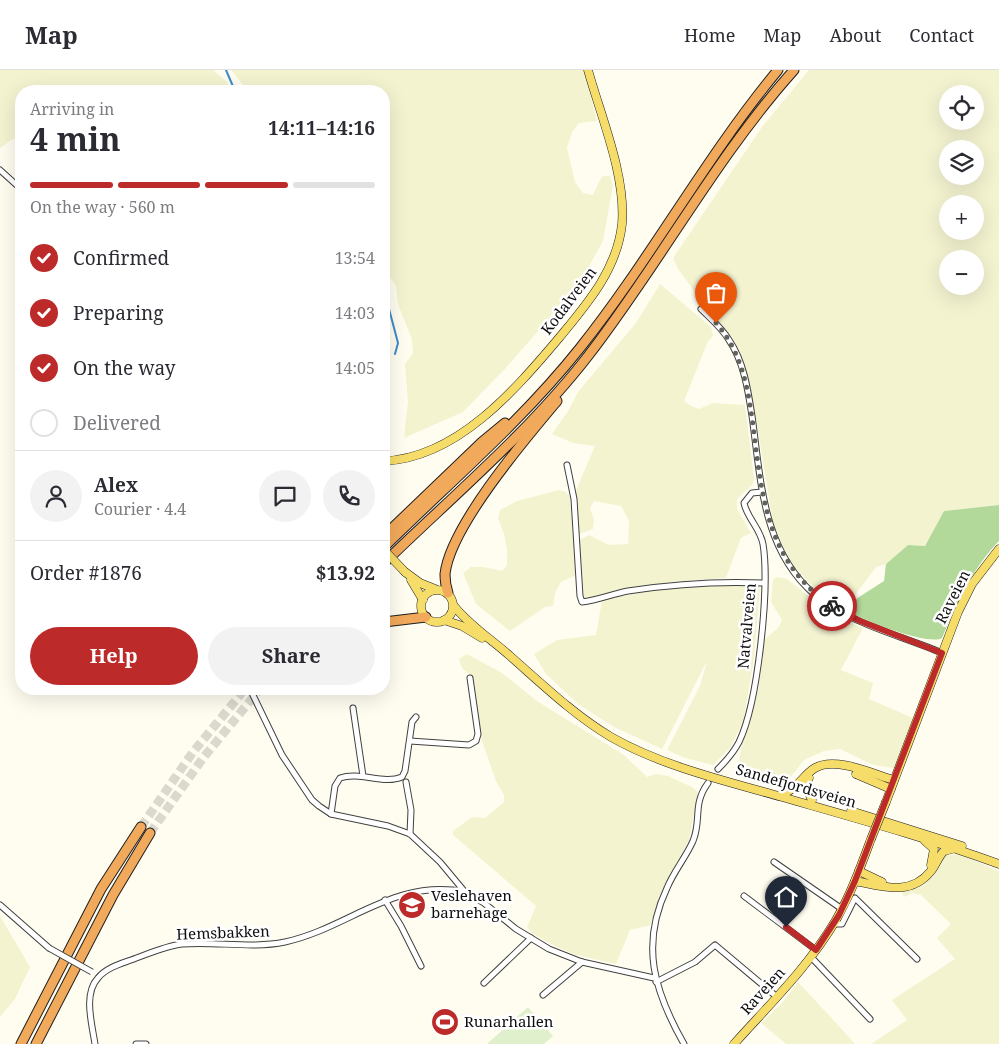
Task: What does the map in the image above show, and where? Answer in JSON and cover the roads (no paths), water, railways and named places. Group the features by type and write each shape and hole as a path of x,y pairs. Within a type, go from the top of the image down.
{"highway":[{"path":"390,542 518,417 555,378 617,299 717,150 778,70"},
{"path":"390,557 527,424 586,358 626,305 745,132 794,70"},
{"path":"448,593 445,580 446,568 467,520 539,424 584,368 586,358"},
{"path":"390,530 482,442 515,414 546,381 555,378"},
{"path":"390,621 426,617"},
{"path":"21,1044 101,889 141,827"},
{"path":"36,1044 113,895 150,833"}],"main road":[{"name":"Kodalveien","path":"390,460 410,456 445,442 471,427 498,406 572,321 608,270 620,234 622,196 588,70"},
{"name":"Raveien","path":"734,1044 814,953 842,909 886,802 942,653 972,584 999,549"},
{"path":"390,555 405,572 422,600"},
{"path":"405,572 420,583 448,593 452,599 454,606 451,615 444,620 435,621 426,617 421,607 422,600 427,593 437,590"},
{"name":"Sandefjordsveien","path":"454,606 465,620 572,710 610,736 650,755 699,772 919,836 999,864"},
{"name":"Sandefjordsveien","path":"444,620 462,626 522,667"},
{"path":"785,793 797,787 816,768 826,764 841,764 894,780"},
{"path":"812,800 805,785 808,779 816,772 830,767 857,774 891,789"},
{"name":"Sandefjordsveien","path":"699,772 812,800 920,832 999,860"},
{"path":"859,871 888,884 905,884 920,877 932,863 934,854 931,845 919,836"},
{"path":"855,881 892,888 910,886 921,881 931,872 944,851 959,850"}],"street":[{"path":"0,170 15,184"},
{"path":"701,309 729,339 740,362 750,402 767,517 776,544 797,576 816,595 848,616 942,653"},
{"path":"567,465 574,499 580,596 582,602 624,592 671,585 727,581 764,583"},
{"name":"Natvalveien","path":"718,769 738,742 744,727 758,663 764,583 763,542 744,503 752,494 762,492"},
{"path":"410,741 469,745 476,741 478,734 470,678"},
{"path":"253,695 284,758 312,800 332,814 388,826 410,834 440,862 465,892 484,903 549,949 582,962 655,980 695,962 715,944 777,997"},
{"path":"353,708 364,776"},
{"path":"332,814 335,786 338,780 348,776 392,780 402,778 406,771 412,722 416,717"},
{"path":"406,782 411,810 410,834"},
{"path":"684,1044 655,980 652,940 657,912 668,885 696,833 698,803 708,783"},
{"path":"774,862 842,909"},
{"name":"Hemsbakken","path":"99,976 119,965 181,944 261,944 291,940 385,900 426,889 446,889 465,892"},
{"path":"744,896 814,953 870,1019"},
{"name":"Raveien","path":"833,924 842,924 855,898 917,959"},
{"path":"385,900 401,926 421,966"},
{"path":"0,905 49,948 99,976 92,988 90,1002 95,1044"},
{"path":"484,983 531,938"},
{"path":"542,995 582,962"},
{"path":"136,1044 146,1044"}],"waterway":[{"path":"226,70 232,85"},
{"path":"390,313 398,343 395,354"}],"tunnel":[{"path":"141,827 193,752 240,695"},
{"path":"150,833 203,758 255,695"}],"place":[{"name":"Veslehaven barnehage","path":"412,905"},
{"name":"Runarhallen","path":"445,1022"}]}
